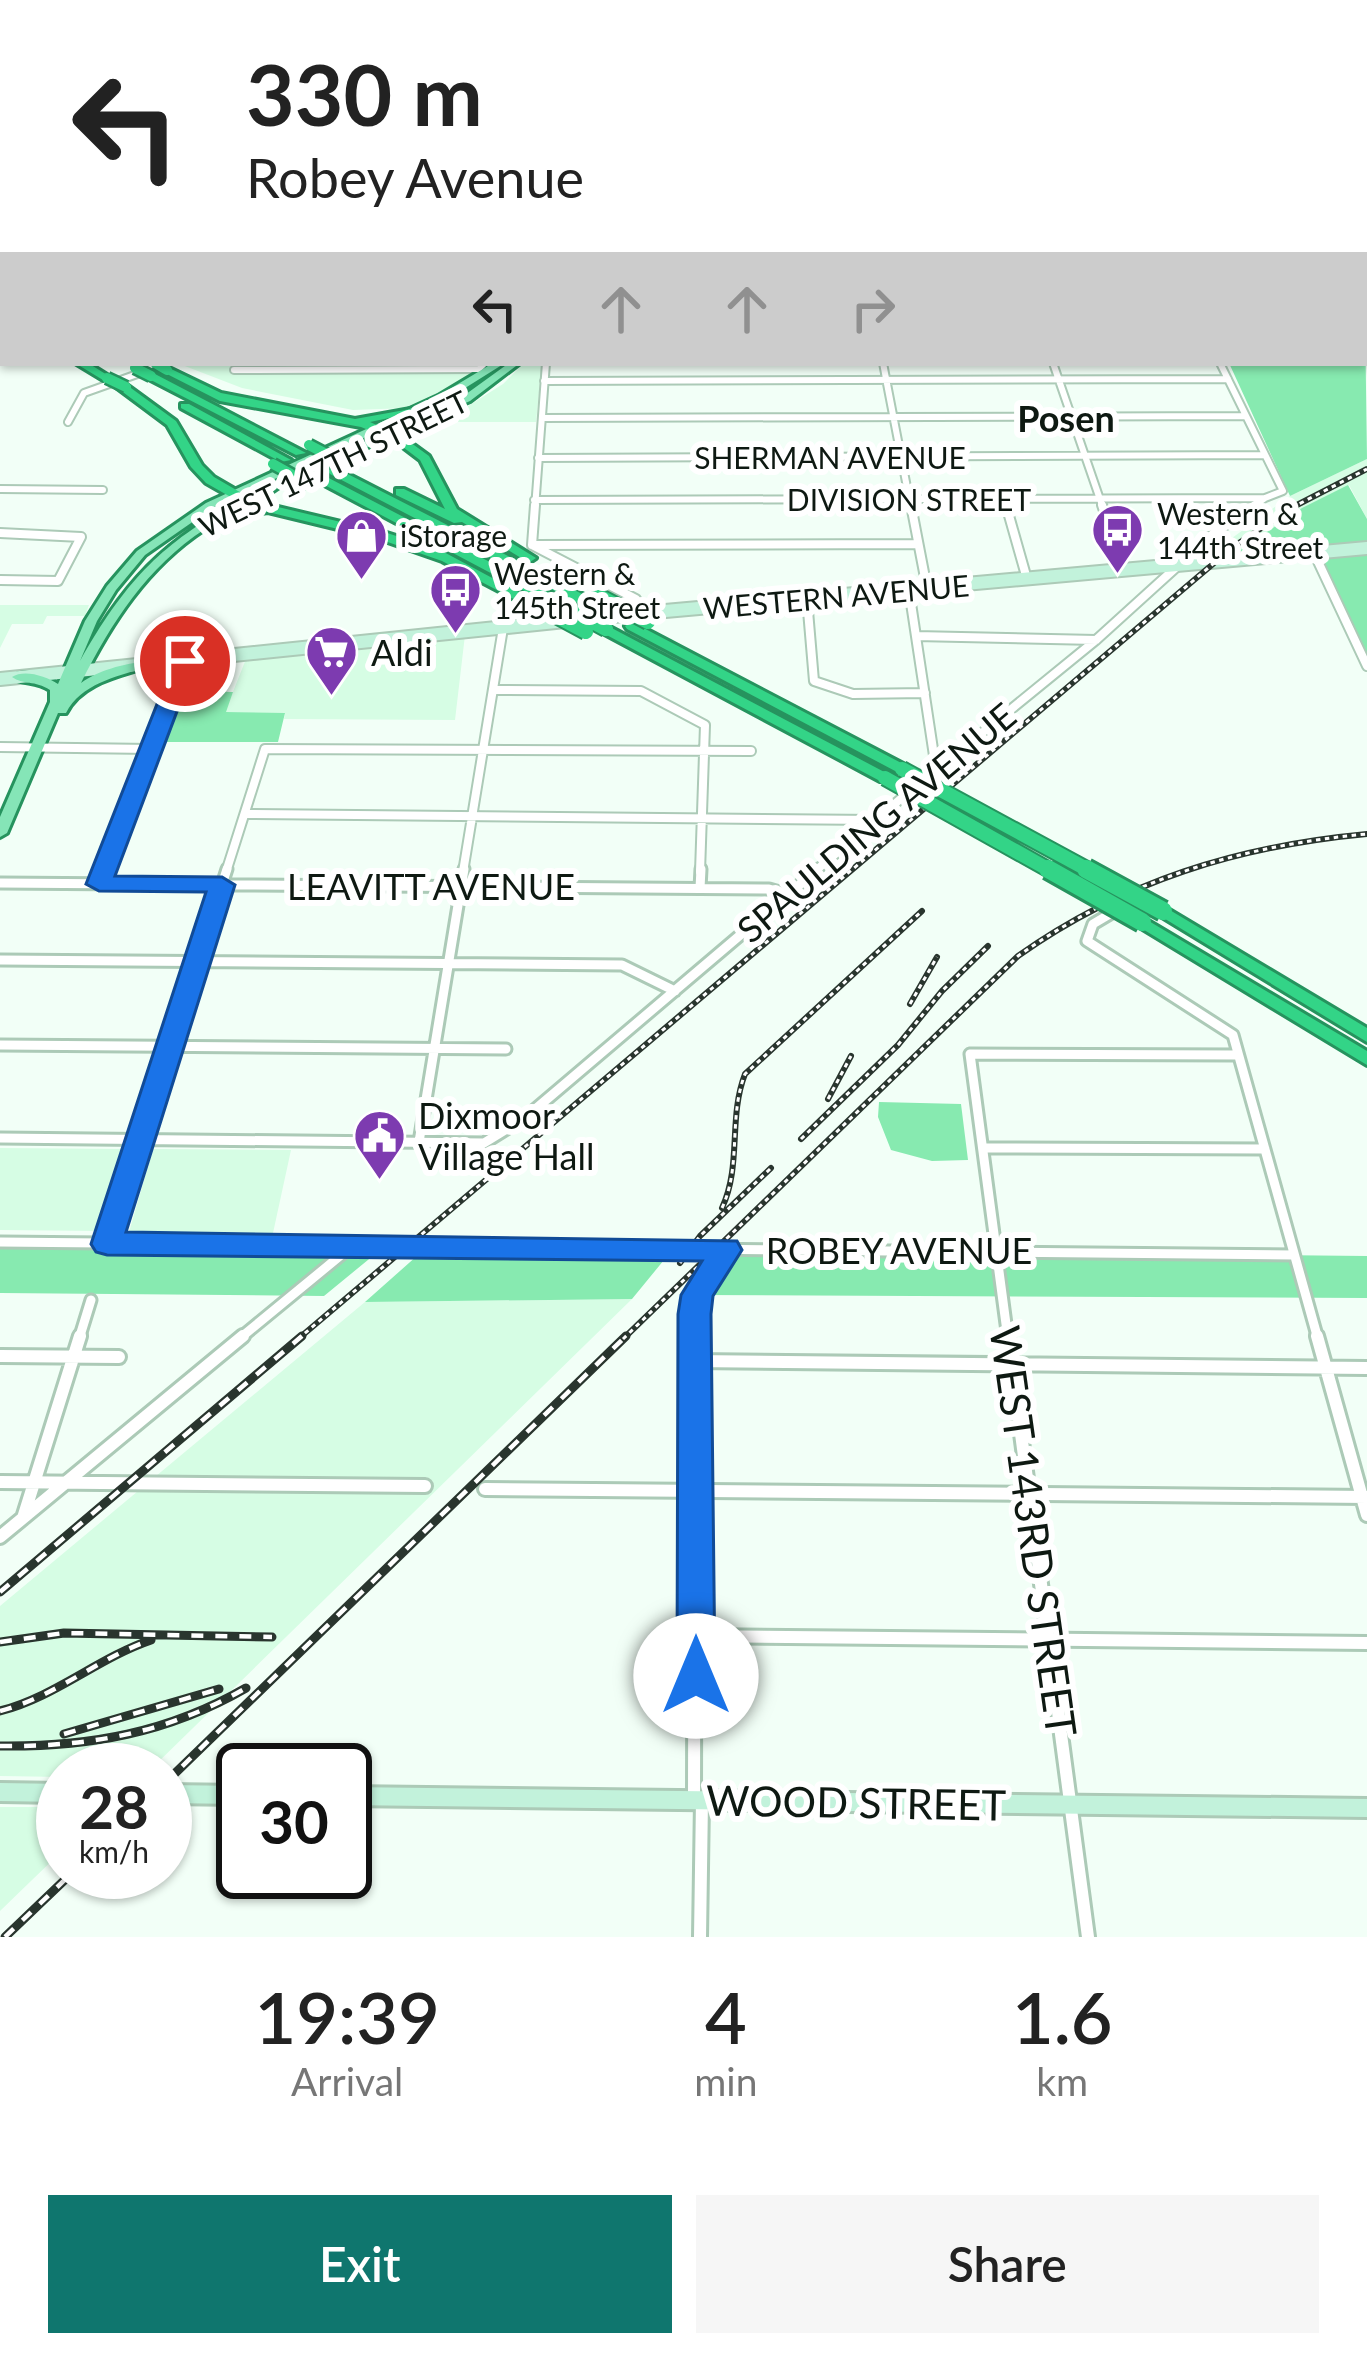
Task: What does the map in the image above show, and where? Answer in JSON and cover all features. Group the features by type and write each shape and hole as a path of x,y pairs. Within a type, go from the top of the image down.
{"highway":[{"path":"93,366 218,396 354,421 397,435 425,458 452,511 531,551 590,597"},
{"path":"133,375 351,467 531,551"},
{"path":"133,375 279,462 641,620 798,714 1163,911 1367,1036"},
{"path":"133,375 219,493 215,502"},
{"path":"218,396 305,449 321,477 445,558 586,632 736,698"},
{"path":"354,421 423,408"},
{"path":"358,436 397,435"},
{"path":"321,477 885,778 1142,922 1367,1059"},
{"path":"210,480 274,511 383,536 445,558"},
{"path":"206,523 236,512 274,511"}],"main road":[{"name":"WEST 147TH STREET","path":"75,668 133,583 239,497 423,408 495,366"},
{"name":"WEST 147TH STREET","path":"0,833 4,813 122,573 167,532 215,502 397,435 466,399 511,366"},
{"name":"WESTERN AVENUE","path":"75,668 503,628 641,620 807,599 1367,548"},
{"name":"WESTERN AVENUE","path":"75,668 298,643 305,647"},
{"path":"0,675 51,683 59,704 94,679 140,665"},
{"path":"0,675 75,668"},
{"path":"18,677 75,668"},
{"path":"0,1792 36,1793"},
{"name":"WOOD STREET","path":"372,1796 1367,1808"}],"street":[{"path":"234,370 482,366"},
{"path":"531,551 546,366"},
{"path":"884,366 927,588"},
{"path":"1054,366 1124,570"},
{"path":"1222,366 1265,455"},
{"path":"68,422 84,393 133,375"},
{"path":"544,381 1228,379"},
{"path":"542,418 1246,416"},
{"name":"SHERMAN AVENUE","path":"538,458 1265,455"},
{"name":"DIVISION STREET","path":"535,500 1265,498 1282,491 1265,455"},
{"path":"0,489 104,490"},
{"path":"1004,498 1027,579"},
{"name":"SPAULDING AVENUE","path":"418,1142 484,1143 526,1117 936,769 1096,640 1176,566 1265,498"},
{"path":"0,533 80,534 58,580 0,580"},
{"path":"531,551 919,544"},
{"path":"531,551 637,599 641,620"},
{"path":"1314,553 1367,666"},
{"path":"909,590 936,769"},
{"path":"807,599 814,681 846,693 925,693"},
{"path":"0,1138 418,1142 503,628"},
{"path":"916,637 1096,640"},
{"path":"99,884 185,661"},
{"path":"493,690 641,691 705,725 700,888"},
{"path":"0,747 151,749"},
{"path":"107,1244 266,749 752,751"},
{"path":"245,814 876,820"},
{"name":"LEAVITT AVENUE","path":"0,883 770,889 790,895"},
{"path":"1146,892 1093,925 1088,941 1232,1035 1367,1515"},
{"path":"0,960 622,965 675,991"},
{"path":"0,1045 506,1049"},
{"name":"WEST 143RD STREET","path":"1088,1937 970,1054 1238,1055"},
{"path":"983,1148 1264,1149"},
{"name":"ROBEY AVENUE","path":"0,1242 1294,1255"},
{"path":"0,1537 352,1246"},
{"path":"700,1937 693,1361 697,1295 726,1250"},
{"path":"23,1518 91,1300"},
{"path":"0,1356 119,1358"},
{"path":"693,1361 1367,1368"},
{"path":"0,1482 424,1486"},
{"path":"485,1489 1365,1497"},
{"path":"696,1636 1367,1642"}],"shaded area":[{"path":"185,366 487,366 409,408 353,410 242,388"},
{"path":"521,366 542,366 536,422 443,422 503,384"},
{"path":"1367,459 1367,519 1349,485 1232,556 1203,559 1290,496"},
{"path":"0,605 89,605 85,616 47,616 43,624 12,624 0,648"},
{"path":"465,635 455,720 284,719 285,714 225,712 246,659"},
{"path":"0,1148 125,1149 99,1231 0,1230"},
{"path":"153,1149 291,1150 273,1233 129,1232"},
{"path":"632,1299 178,1743 36,1743 36,1777 0,1776 0,1606 365,1302"},
{"path":"0,1807 36,1807 36,1876 0,1911"}],"green space":[{"path":"1230,366 1366,366 1367,459 1290,496"},
{"path":"1348,485 1367,519 1367,666 1314,553 1232,556 1302,508"},
{"path":"184,691 233,692 226,712 285,713 278,742 164,742"},
{"path":"879,1102 961,1104 968,1160 932,1161 891,1150 878,1117"},
{"path":"0,1242 385,1246 324,1296 0,1293"},
{"path":"427,1247 673,1249 632,1299 365,1302"},
{"path":"726,1250 1367,1256 1367,1298 697,1295"}],"railway":[{"path":"298,1339 1233,547 1293,507 1367,469"},
{"path":"623,1339 1018,956 1099,907 1184,871 1273,848 1367,834"},
{"path":"722,1208 732,1175 737,1107 745,1074 922,911"},
{"path":"801,1139 898,1045 942,991 988,946"},
{"path":"910,1004 937,957"},
{"path":"828,1099 851,1056"},
{"path":"680,1263 700,1236 771,1168"},
{"path":"0,1592 302,1336"},
{"path":"192,1757 626,1336"},
{"path":"0,1642 64,1633 272,1637"},
{"path":"0,1711 39,1697 151,1640"},
{"path":"0,1746 65,1744 127,1734 187,1716 246,1688"},
{"path":"64,1734 219,1689"},
{"path":"5,1937 45,1899"}],"place":[{"name":"Western & 144th Street","path":"1118,576"},
{"name":"iStorage","path":"361,581"},
{"name":"Western & 145th Street","path":"455,636"},
{"name":"Aldi","path":"332,698"},
{"name":"Dixmoor Village Hall","path":"379,1182"}],"district":[{"name":"Posen","path":"1066,418"}],"route":[{"path":"185,661 99,884 222,885 107,1244 726,1250 697,1295 694,1314 696,1676"}]}
